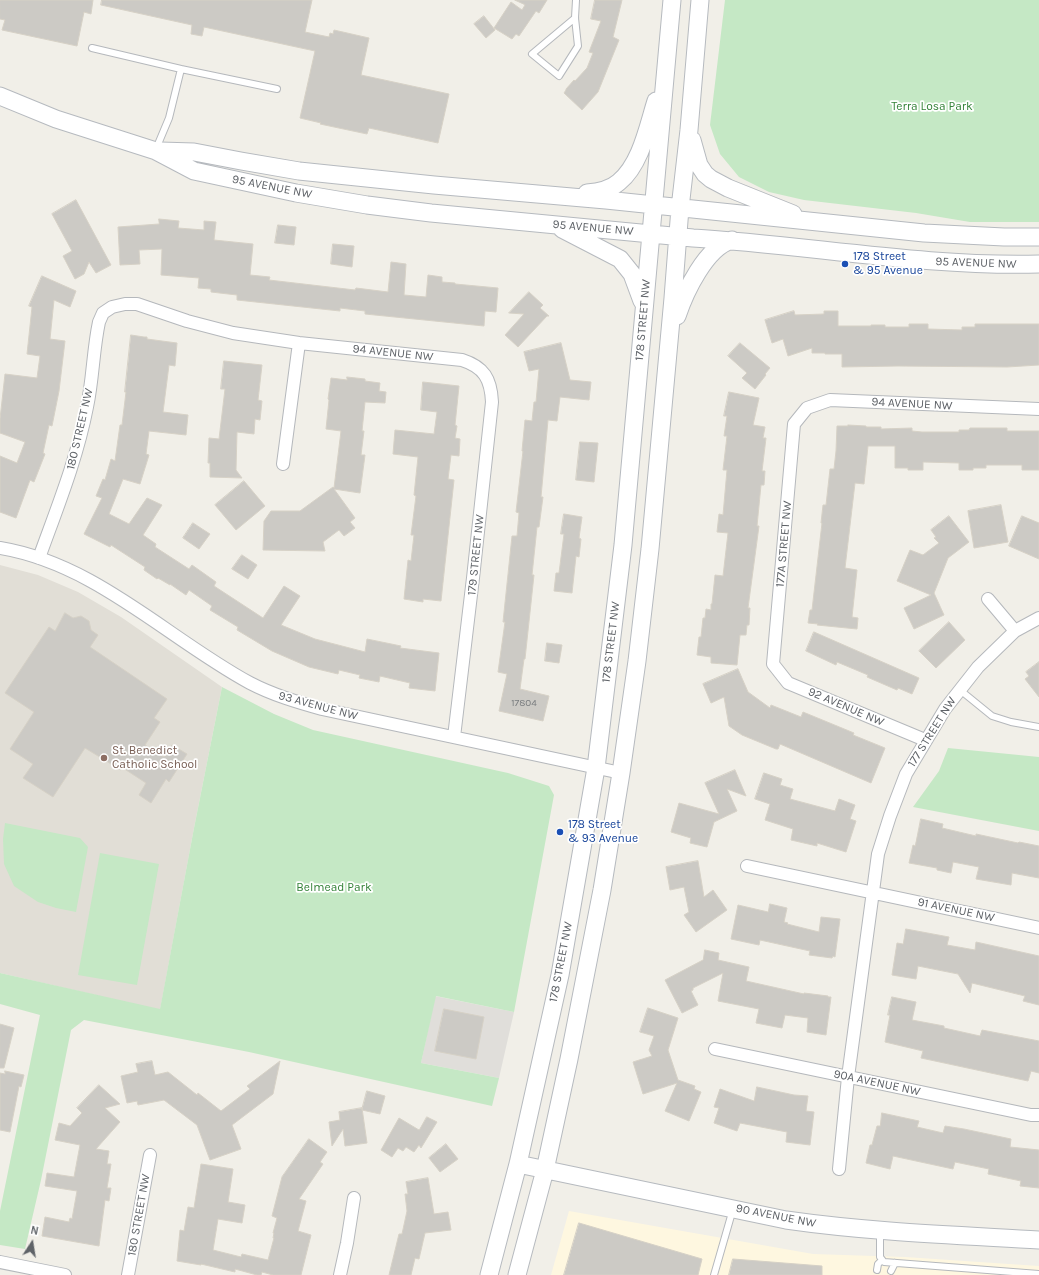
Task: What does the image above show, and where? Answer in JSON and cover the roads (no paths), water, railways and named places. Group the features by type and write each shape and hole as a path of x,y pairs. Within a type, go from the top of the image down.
{"main road":[{"name":"178 STREET NW","path":"489,1275 518,1164 560,975 596,768 623,545 672,0"},
{"path":"517,1275 545,1170 586,979 621,773 637,661 650,549 700,0"},
{"path":"562,196 600,192 619,183 627,174 642,146 666,70"},
{"name":"95 AVENUE NW","path":"0,96 56,119 156,151 194,171 296,193 367,205 555,225 732,240 919,261 1006,265 1039,264"},
{"path":"689,130 695,156 699,165 705,174 711,179 728,188 809,221"},
{"name":"95 AVENUE NW","path":"156,151 194,152 299,171 924,233 1004,237 1039,237"},
{"path":"555,225 620,259 628,268 635,280 644,310"},
{"path":"669,338 686,291 700,268 725,242 732,240"},
{"name":"90 AVENUE NW","path":"518,1164 786,1220 880,1231 1039,1240"}],"street":[{"name":"94 AVENUE NW","path":"117,305 137,304 187,321 225,331 263,338 462,360 471,363 484,373"},
{"name":"180 STREET NW","path":"39,558 69,477 82,429 88,405 99,322 103,313 117,305"},
{"path":"283,464 298,343"},
{"name":"179 STREET NW","path":"454,736 492,402 490,388 484,373"},
{"name":"94 AVENUE NW","path":"794,424 807,408 830,400 1039,409"},
{"name":"177A STREET NW","path":"773,664 794,424"},
{"name":"93 AVENUE NW","path":"0,548 39,558 73,571 94,582 227,669 266,691 286,699 322,709 454,736 621,773"},
{"path":"988,599 1015,631 1039,618"},
{"name":"177 STREET NW","path":"839,1169 848,1077 878,854 890,816 906,774 944,709 978,667 1015,631"},
{"name":"92 AVENUE NW","path":"773,664 788,683 925,740"},
{"path":"747,866 873,892"},
{"name":"91 AVENUE NW","path":"873,892 1039,928"},
{"name":"90A AVENUE NW","path":"715,1049 1031,1115 1039,1115"},
{"name":"180 STREET NW","path":"128,1275 150,1155"},
{"path":"340,1275 354,1198"},
{"path":"0,1262 65,1275"}],"lane":[{"path":"575,18 532,54 559,76 578,46 575,18 576,0"},
{"path":"92,48 181,69 277,89"},
{"path":"156,151 169,118 181,69"},
{"path":"960,690 992,716 1012,722 1039,727"},
{"path":"714,1275 733,1208"},
{"path":"880,1231 880,1257 884,1262 1039,1274"},
{"path":"877,1270 878,1264 882,1260"},
{"path":"891,1271 895,1263"}],"place":[{"name":"178 Street & 95 Avenue","path":"845,264"},
{"name":"St. Benedict Catholic School","path":"104,758"},
{"name":"178 Street & 93 Avenue","path":"560,832"}],"park label":[{"name":"Terra Losa Park","path":"932,107"},
{"name":"Belmead Park","path":"334,888"}]}
